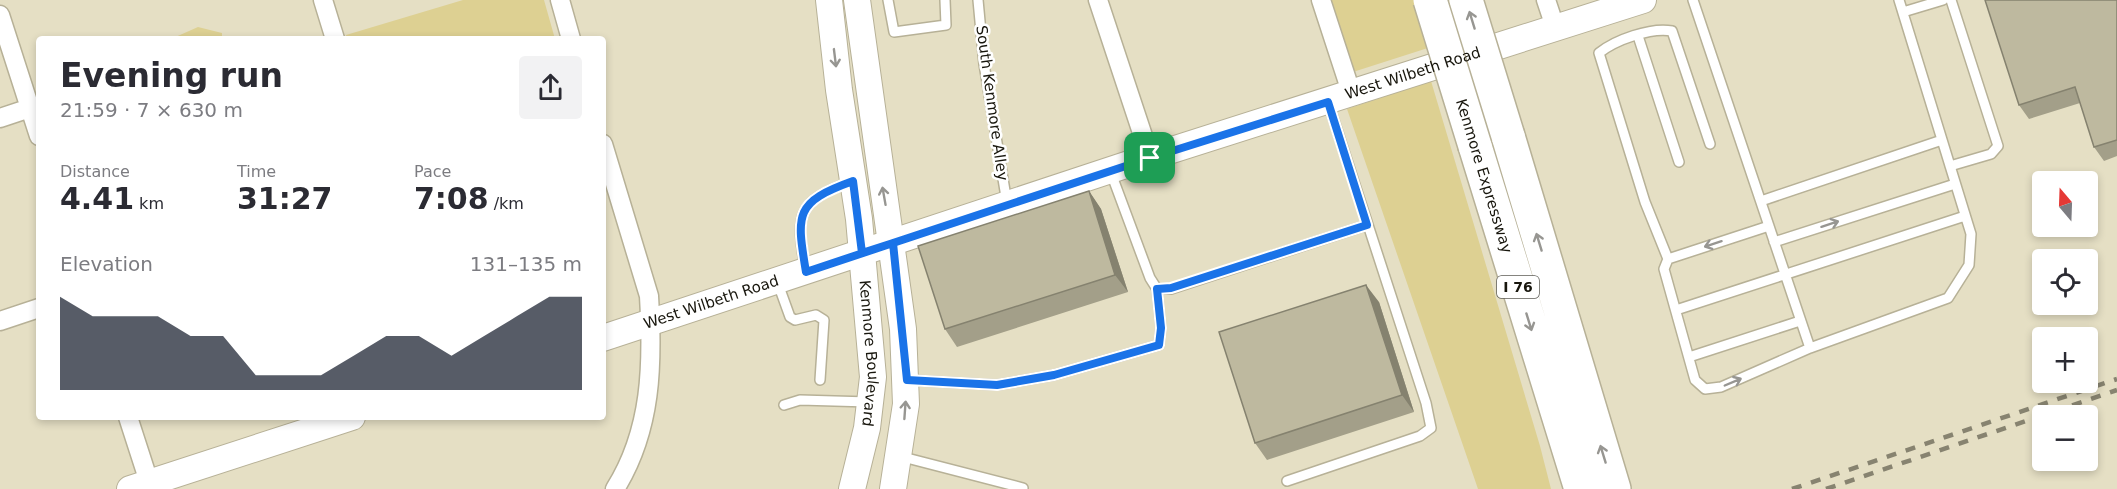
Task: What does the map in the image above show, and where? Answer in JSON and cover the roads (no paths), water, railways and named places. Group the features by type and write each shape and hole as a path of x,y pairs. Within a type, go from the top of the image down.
{"highway":[{"name":"Kenmore Expressway","path":"1430,0 1581,489"},
{"name":"I 76","path":"1466,0 1614,489"}],"main road":[{"name":"Kenmore Boulevard","path":"829,0 870,330 871,403 862,453 852,489"},
{"path":"856,0 893,243 907,380 893,489"},
{"name":"West Wilbeth Road","path":"606,337 1110,171 1643,0"},
{"path":"139,486 343,420"}],"street":[{"path":"323,0 334,36"},
{"path":"560,0 570,36"},
{"path":"1098,0 1150,158"},
{"path":"1321,0 1340,98"},
{"path":"1546,0 1555,27"},
{"path":"0,15 36,127"},
{"path":"0,118 30,108"},
{"path":"606,154 649,296 650,374 647,411 638,444 615,489"},
{"path":"0,321 36,309"},
{"path":"128,420 139,486"}],"lane":[{"path":"888,0 894,32 946,25 945,0"},
{"name":"South Kenmore Alley","path":"978,0 984,64 1007,205"},
{"path":"1693,0 1810,348"},
{"path":"1710,144 1672,31 1662,29 1638,36 1608,46 1599,53 1645,202 1668,259 1664,269 1695,380 1705,389 1721,387 1810,348 1948,298 1969,265 1971,234 1899,0"},
{"path":"1903,12 1943,0"},
{"path":"1950,166 1991,154 1998,146 1951,0"},
{"path":"1638,36 1679,162"},
{"path":"1287,481 1420,436 1431,428 1426,403 1367,225 1340,98"},
{"path":"1761,201 1942,141"},
{"path":"907,380 997,385 1054,375 1159,345 1161,328 1157,289 1150,278 1110,171"},
{"path":"806,272 800,234 802,213 822,192 853,181"},
{"path":"1774,242 1955,184"},
{"path":"1676,310 1965,216"},
{"path":"1157,289 1171,288 1367,225"},
{"path":"1668,259 1769,226"},
{"path":"777,281 790,317 795,320 816,315 824,320 820,380"},
{"path":"1689,357 1800,321"},
{"path":"784,405 800,400 871,403"},
{"path":"899,456 1023,488"}],"railway":[{"path":"1792,489 2117,379"},
{"path":"1826,489 2117,390"}]}
